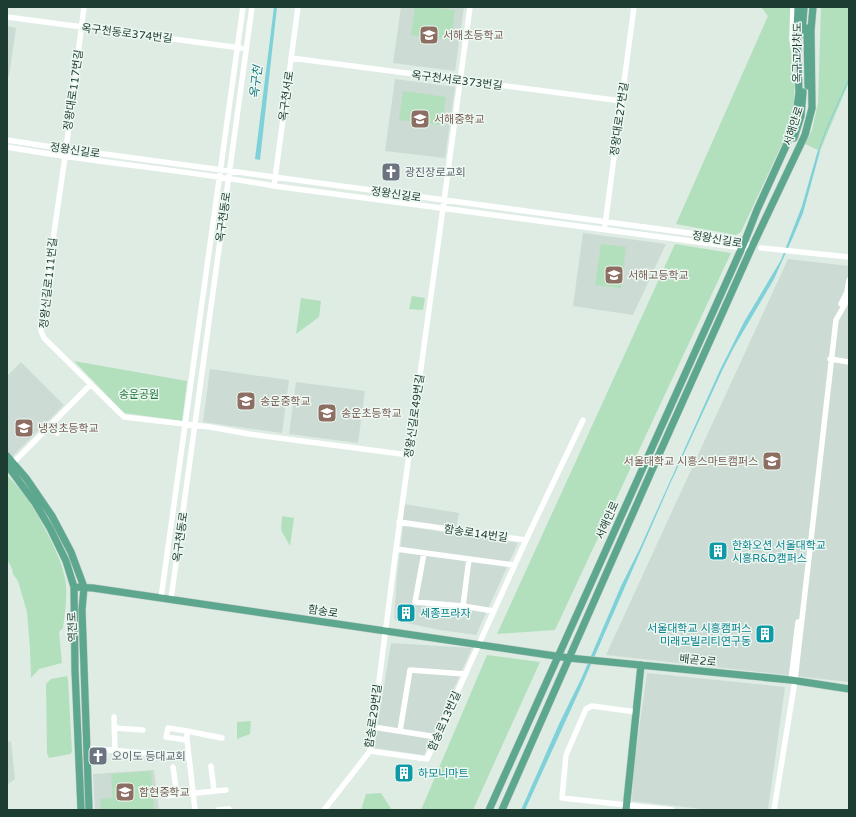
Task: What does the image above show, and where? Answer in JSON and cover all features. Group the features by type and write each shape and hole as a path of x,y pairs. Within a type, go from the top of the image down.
{"main road":[{"name":"서해안로","path":"489,810 744,243 795,122 799,93 798,7"},
{"name":"옥구고가차도","path":"773,188 801,116 803,102 802,49 804,7"},
{"name":"옥구고가차도","path":"773,188 798,139 806,117 808,102 806,49 808,7"},
{"name":"서해안로","path":"502,810 753,245 805,135 809,121 813,91 813,7"},
{"name":"서해안로","path":"744,243 773,188"},
{"name":"서해안로","path":"753,245 773,188"},
{"path":"753,245 761,248"},
{"name":"역전로","path":"7,456 10,464 50,528 66,561 74,587 75,670 81,810"},
{"name":"역전로","path":"10,464 26,478 52,516 71,552 84,587 82,610 89,810"},
{"name":"함송로","path":"74,587 84,587 171,599 384,632 479,644 569,658"},
{"name":"배곧2로","path":"569,658 793,680 849,689"},
{"path":"627,807 641,665"}],"street":[{"name":"정왕대로117번길","path":"65,149 84,7"},
{"name":"옥구천동로","path":"161,598 243,7"},
{"name":"옥구천동로","path":"171,599 252,7"},
{"name":"옥구천서로","path":"274,186 298,7"},
{"name":"정왕신길로49번길","path":"384,632 470,7"},
{"name":"정왕대로27번길","path":"604,230 634,7"},
{"path":"793,7 792,40 798,69"},
{"name":"옥구천동로374번길","path":"7,17 246,49"},
{"name":"옥구천서로373번길","path":"292,58 622,101"},
{"name":"정왕신길로","path":"7,140 444,201 725,238 753,245"},
{"name":"정왕신길로","path":"7,147 65,157 229,178 274,186 604,230 744,243"},
{"name":"정왕신길로111번길","path":"65,149 41,322 41,331 44,338 124,418 186,425"},
{"path":"761,248 849,258"},
{"path":"830,359 833,318 847,292 849,280"},
{"path":"774,810 793,680 830,359 836,320 849,297"},
{"path":"830,359 849,362"},
{"path":"10,464 91,384"},
{"path":"526,540 583,420"},
{"path":"186,425 210,427 249,434 408,455"},
{"path":"50,426 57,434"},
{"name":"함송로14번길","path":"399,522 526,540 479,644"},
{"path":"396,549 514,565"},
{"path":"424,553 415,602 463,606 494,612"},
{"path":"463,606 469,559"},
{"name":"함송로29번길","path":"324,810 370,751 384,632"},
{"name":"함송로13번길","path":"370,751 427,759 479,644"},
{"name":"함송로13번길","path":"400,731 410,670 465,674"},
{"path":"636,712 592,706 586,709 566,755 562,798 627,807 672,810"},
{"path":"114,717 115,750"},
{"path":"373,727 437,737"},
{"path":"114,728 143,730"},
{"path":"187,740 166,737 168,728 222,738"},
{"path":"187,731 196,810"},
{"path":"87,748 189,757"},
{"path":"211,766 214,791"},
{"path":"173,767 177,795"},
{"path":"166,796 226,790"},
{"path":"218,810 229,808"}],"shaded area":[{"name":"서해초등학교","path":"401,7 464,7 455,71 393,63"},
{"path":"7,26 16,28 9,76 7,76"},
{"name":"서해중학교","path":"395,79 455,87 445,158 385,151"},
{"name":"서해고등학교","path":"583,233 666,244 633,315 573,306"},
{"name":"서울대학교 시흥스마트캠퍼스","path":"788,259 849,266 849,682 606,655"},
{"name":"냉정초등학교","path":"21,362 64,405 12,457 7,452 7,376"},
{"name":"송운중학교","path":"210,369 289,380 282,433 203,422"},
{"name":"송운초등학교","path":"296,382 365,391 358,443 289,434"},
{"path":"404,504 459,513 456,528 403,520"},
{"path":"403,526 518,543 476,635 440,630 397,621 394,618"},
{"path":"391,643 472,648 424,755 374,748"},
{"path":"647,673 785,687 768,810 711,810 632,801 633,772"},
{"path":"11,741 15,779 7,785 7,742"},
{"name":"함현중학교","path":"154,770 159,810 95,810 93,774"}],"green space":[{"path":"415,7 455,10 451,40 411,35"},
{"path":"761,7 791,7 790,47 794,63 794,101 791,119 783,142 741,232 736,235 676,224 768,16"},
{"path":"821,7 849,7 849,82 820,151 805,144 812,130 818,103"},
{"path":"403,91 446,97 442,125 399,120"},
{"path":"601,244 626,247 621,288 595,285"},
{"path":"675,244 731,253 555,630 497,634"},
{"path":"412,296 425,298 423,310 409,309"},
{"path":"301,298 321,301 319,317 296,334"},
{"name":"송운공원","path":"74,361 187,381 182,421 124,413"},
{"path":"7,475 27,498 44,526 63,569 66,584 66,603 63,628 59,632 62,663 39,669 31,678 27,612 18,581 13,574 7,559"},
{"path":"282,516 294,518 290,546 281,530"},
{"path":"487,655 540,662 473,810 421,810"},
{"path":"67,676 72,752 70,754 49,758 47,753 46,684 51,679"},
{"path":"251,721 250,734 237,739 237,722"},
{"name":"함현중학교","path":"151,771 154,809 101,810 100,799 113,798 111,774"},
{"path":"381,793 392,810 361,810 366,794"}],"water":[{"path":"274,7 277,7 260,160 255,159"},
{"path":"818,150 820,151 803,213 793,237 774,279 733,349 722,371 525,810 521,810 720,370 744,322 781,260 802,206"}],"waterway":[{"path":"819,150 826,130 849,79"}],"place":[{"name":"서해초등학교","path":"429,35"},
{"name":"서해중학교","path":"420,119"},
{"name":"광진장로교회","path":"391,172"},
{"name":"서해고등학교","path":"614,275"},
{"name":"송운중학교","path":"246,401"},
{"name":"송운초등학교","path":"327,413"},
{"name":"냉정초등학교","path":"24,428"},
{"name":"서울대학교 시흥스마트캠퍼스","path":"772,461"},
{"name":"한화오션 서울대학교 시흥R&D캠퍼스","path":"718,551"},
{"name":"세종프라자","path":"406,613"},
{"name":"서울대학교 시흥캠퍼스 미래모빌리티연구동","path":"765,634"},
{"name":"오이도 등대교회","path":"98,756"},
{"name":"하모니마트","path":"404,773"},
{"name":"함현중학교","path":"125,792"}],"water label":[{"name":"옥구천","path":"256,82"}]}
